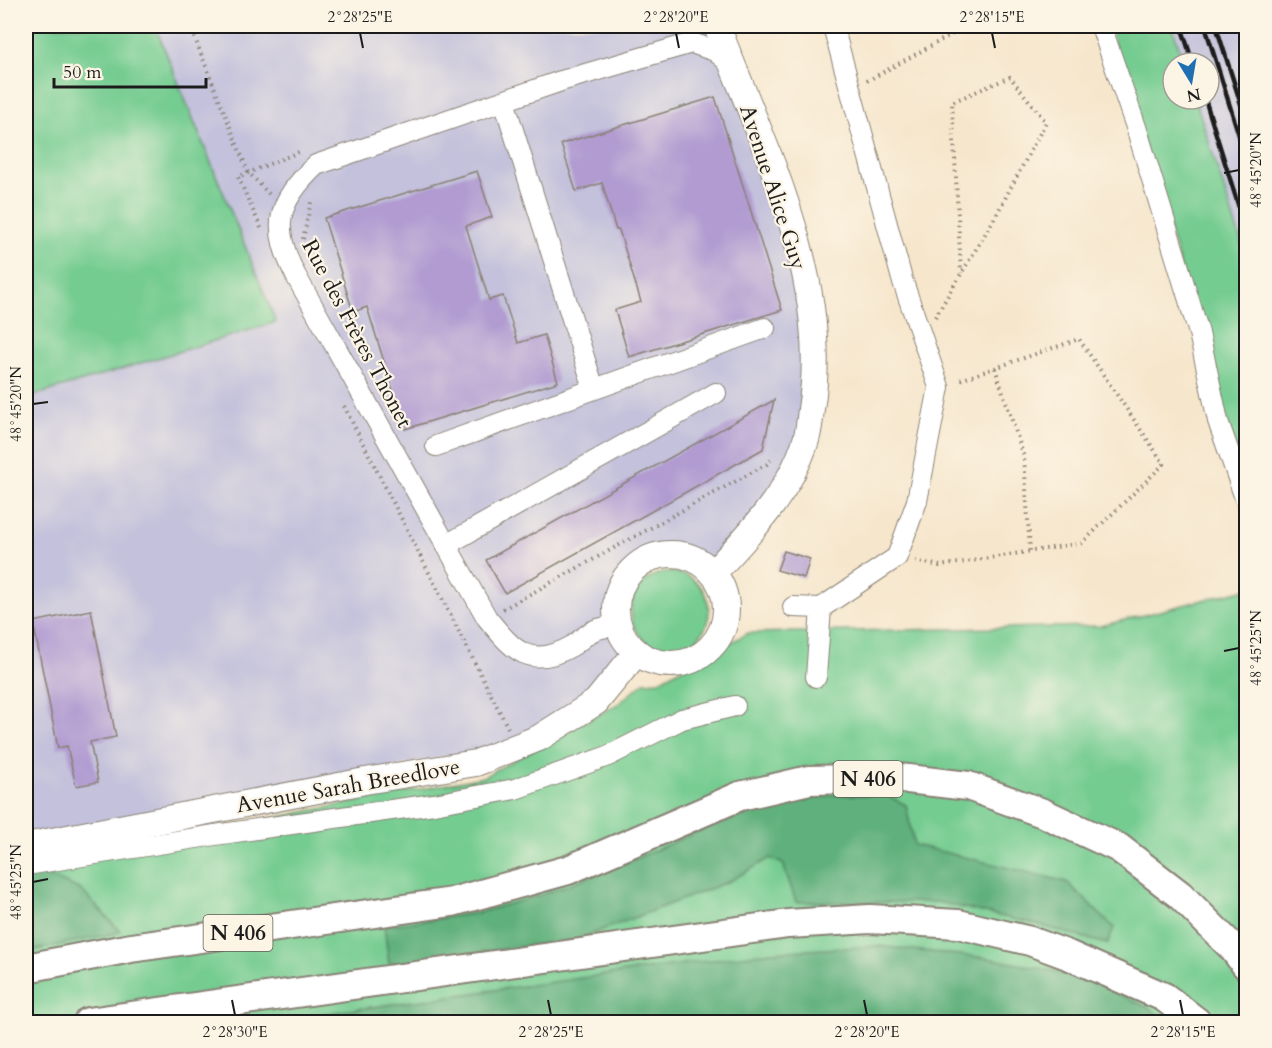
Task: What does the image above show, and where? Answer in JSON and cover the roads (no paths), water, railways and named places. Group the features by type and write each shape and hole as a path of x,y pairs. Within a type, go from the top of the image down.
{"highway":[{"name":"N 406","path":"26,968 131,948 452,902 568,870 740,796 809,780 898,778 968,786 1043,813 1119,848 1180,895 1233,948 1246,965"},
{"path":"88,1023 788,924 870,919 958,924 1030,940 1164,998 1197,1023"}],"main road":[{"name":"Avenue Alice Guy","path":"713,573 747,537 784,488 806,440 814,387 814,324 800,252 777,178 717,26"},
{"path":"679,554 699,562 713,573 724,594 726,616 719,636 704,654 686,663 663,664 637,652 626,642 618,625 616,601 624,580 640,563 659,555 679,554"},
{"name":"Avenue Sarah Breedlove","path":"26,846 364,781 476,762 539,738 596,702 637,652"}],"lane":[{"path":"793,607 821,608 897,557 917,501 939,387 902,279 833,26"},
{"path":"1101,26 1136,127 1198,333 1218,421 1246,501"},
{"path":"594,389 504,101 561,81 692,43 715,51 732,65"},
{"name":"Rue des Frères Thonet","path":"504,101 316,165 291,192 283,208 280,226 283,247 487,618 502,637 530,658 544,658 572,646 594,630 618,625"},
{"path":"436,446 765,328"},
{"path":"447,545 716,393"},
{"path":"816,677 821,608"},
{"path":"26,866 214,835 434,804 515,789 608,756 682,719 735,706"}],"railway":[{"path":"1181,26 1189,51"},
{"path":"1205,26 1246,158"},
{"path":"1216,26 1246,120"},
{"path":"1240,26 1246,48"},
{"path":"1209,111 1246,230"}]}
